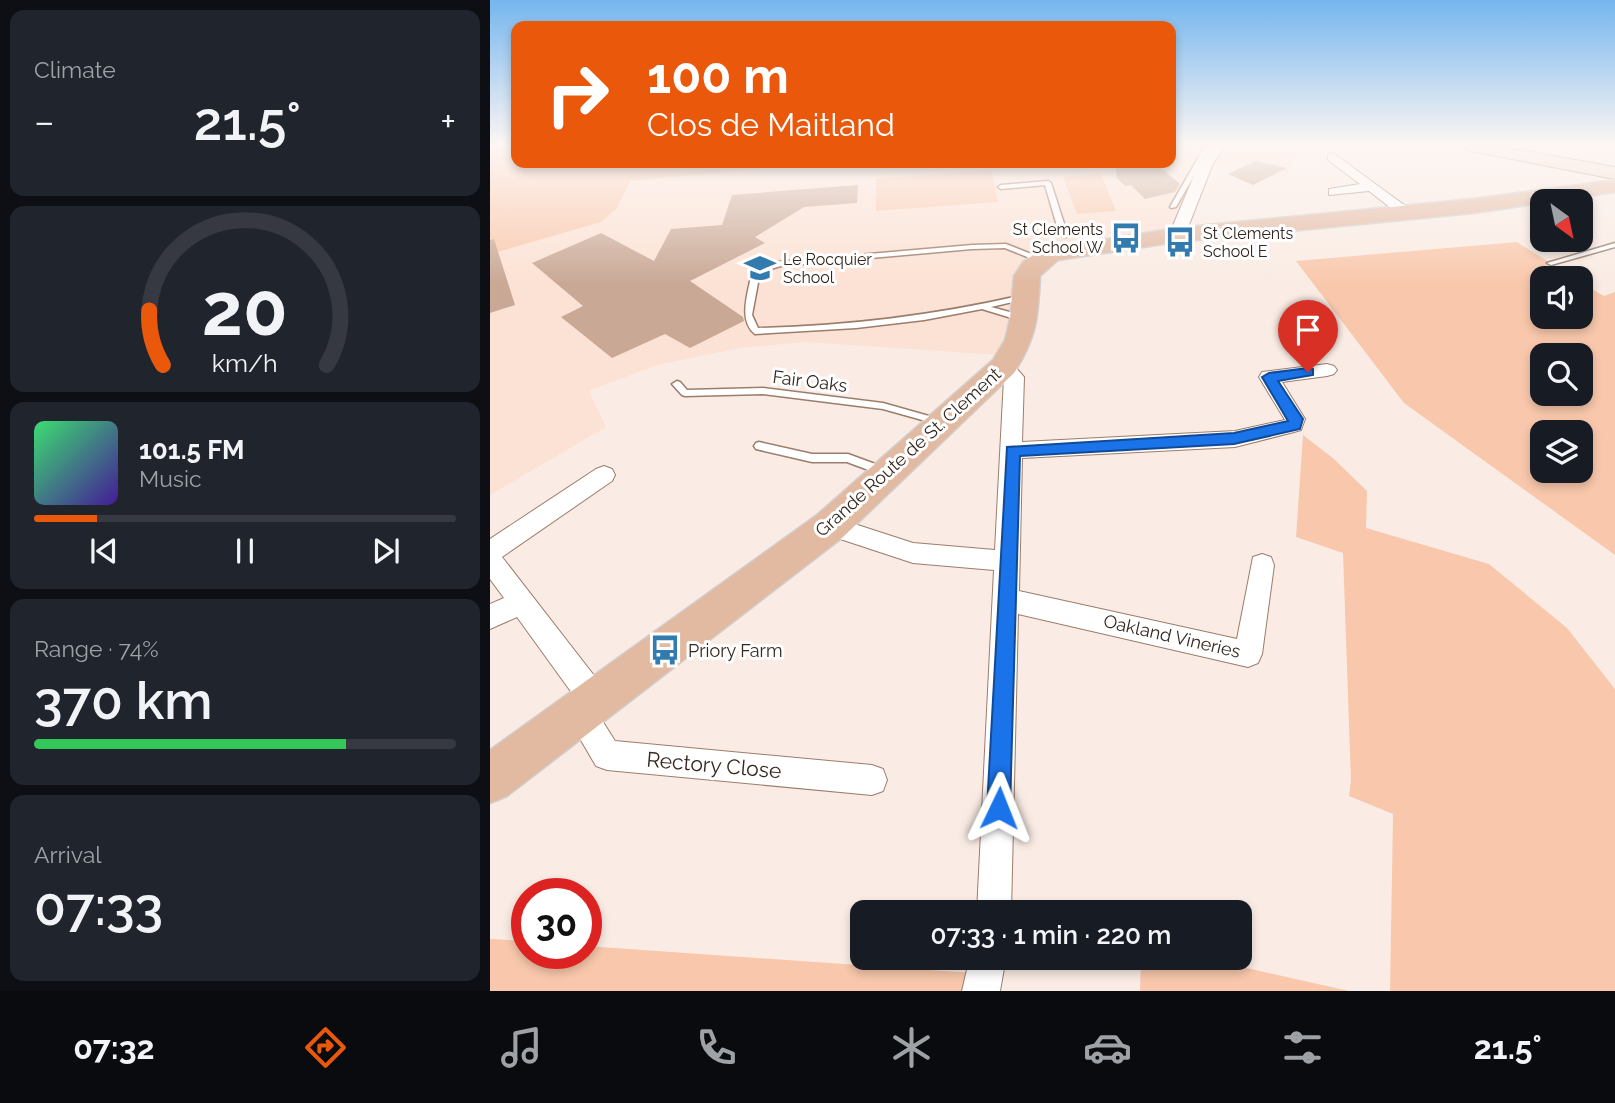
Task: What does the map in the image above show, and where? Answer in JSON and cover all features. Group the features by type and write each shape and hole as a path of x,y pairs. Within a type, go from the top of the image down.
{"main road":[{"path":"1040,259 1175,221 1406,213 1567,192"},
{"name":"Grande Route de St. Clement","path":"490,779 830,526 1004,366 1019,340 1027,276 1040,259"}],"street":[{"path":"1175,221 1191,192"},
{"path":"1378,192 1406,213"},
{"path":"995,900 1008,600 1006,561 1014,377 1004,366"},
{"path":"1012,451 1234,439 1294,425 1296,419 1269,377 1328,370"},
{"path":"490,552 604,475"},
{"path":"830,526 913,553 1006,561"},
{"path":"490,560 522,602 588,707"},
{"name":"Oakland Vineries","path":"1008,600 1248,654 1262,565"},
{"path":"490,617 522,602"},
{"name":"Rectory Close","path":"588,707 607,755 872,780"},
{"path":"981,991 985,970"}],"lane":[{"path":"1051,192 1064,236"},
{"path":"1175,221 1185,192"},
{"path":"1551,263 1615,245"},
{"path":"1025,307 982,307 864,325 796,331 755,331 747,315 756,271 780,264 902,252 1006,246 1040,259"},
{"path":"982,307 1025,307"},
{"name":"Fair Oaks","path":"677,384 685,393 763,391 883,406 941,423"},
{"path":"759,446 812,458 848,458 887,472"}],"shaded area":[{"path":"490,192 625,192 617,208 601,222 498,252 490,251"},
{"path":"876,192 996,192 998,202 876,211"},
{"path":"1069,192 1108,192 1116,211 1077,214"},
{"name":"Le Rocquier School","path":"1188,192 1172,228 1074,240 1030,255 1022,261 1013,275 1010,306 1013,315 999,355 806,342 740,348 657,365 589,391 606,427 490,495 490,251 499,252 601,222 490,193"},
{"path":"1517,242 1555,266 1530,266 1530,329 1593,329 1593,290 1604,296 1615,292 1615,555 1404,403 1296,261"},
{"path":"1303,435 1334,459 1367,491 1366,528 1489,564 1567,628 1615,689 1615,991 1390,991 1393,814 1349,796 1351,781 1343,553 1296,537"},
{"path":"490,939 511,940 511,969 602,969 602,947 850,964 850,970 973,973 969,991 490,991"},
{"path":"1252,969 1349,991 1140,991 1141,970"}],"building":[{"path":"858,192 857,203 804,207 755,237 765,243 690,281 743,317 744,321 690,348 665,334 612,358 561,317 583,306 532,263 601,233 654,261 671,229 722,225 732,195"},
{"path":"1138,192 1174,192 1145,199"},
{"path":"494,239 515,305 490,313 490,240"}],"place":[{"name":"St Clements School W","path":"1126,238"},
{"name":"St Clements School E","path":"1180,242"},
{"name":"Le Rocquier School","path":"760,268"},
{"name":"Priory Farm","path":"665,650"}],"route":[{"path":"999,808 1012,451 1234,439 1294,425 1296,419 1269,377 1308,372"}]}
